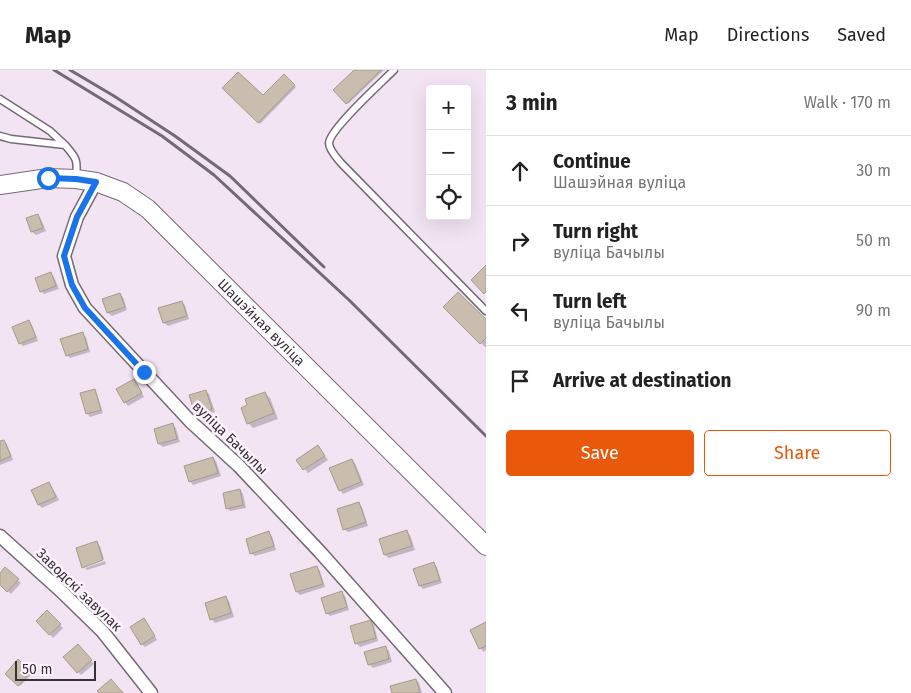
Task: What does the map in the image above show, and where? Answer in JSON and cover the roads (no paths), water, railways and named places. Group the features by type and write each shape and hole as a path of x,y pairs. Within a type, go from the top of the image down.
{"main road":[{"name":"Шашэйная вуліца","path":"0,185 48,178 96,182 123,192 148,209 486,546"}],"street":[{"name":"вуліца Бачылы","path":"96,182 77,217 64,256 72,285 85,308 190,421 239,466 320,552 445,693"},
{"name":"Заводскі завулак","path":"0,536 103,632 151,693"}],"lane":[{"path":"394,70 350,113 329,141 330,147 347,169 486,311"},
{"path":"0,99 50,131 65,145 75,156 77,164 76,179"},
{"path":"0,136 65,145"}],"railway":[{"path":"54,70 162,136 214,175 349,300 486,436"},
{"path":"70,70 175,136 230,176 324,267"}]}
